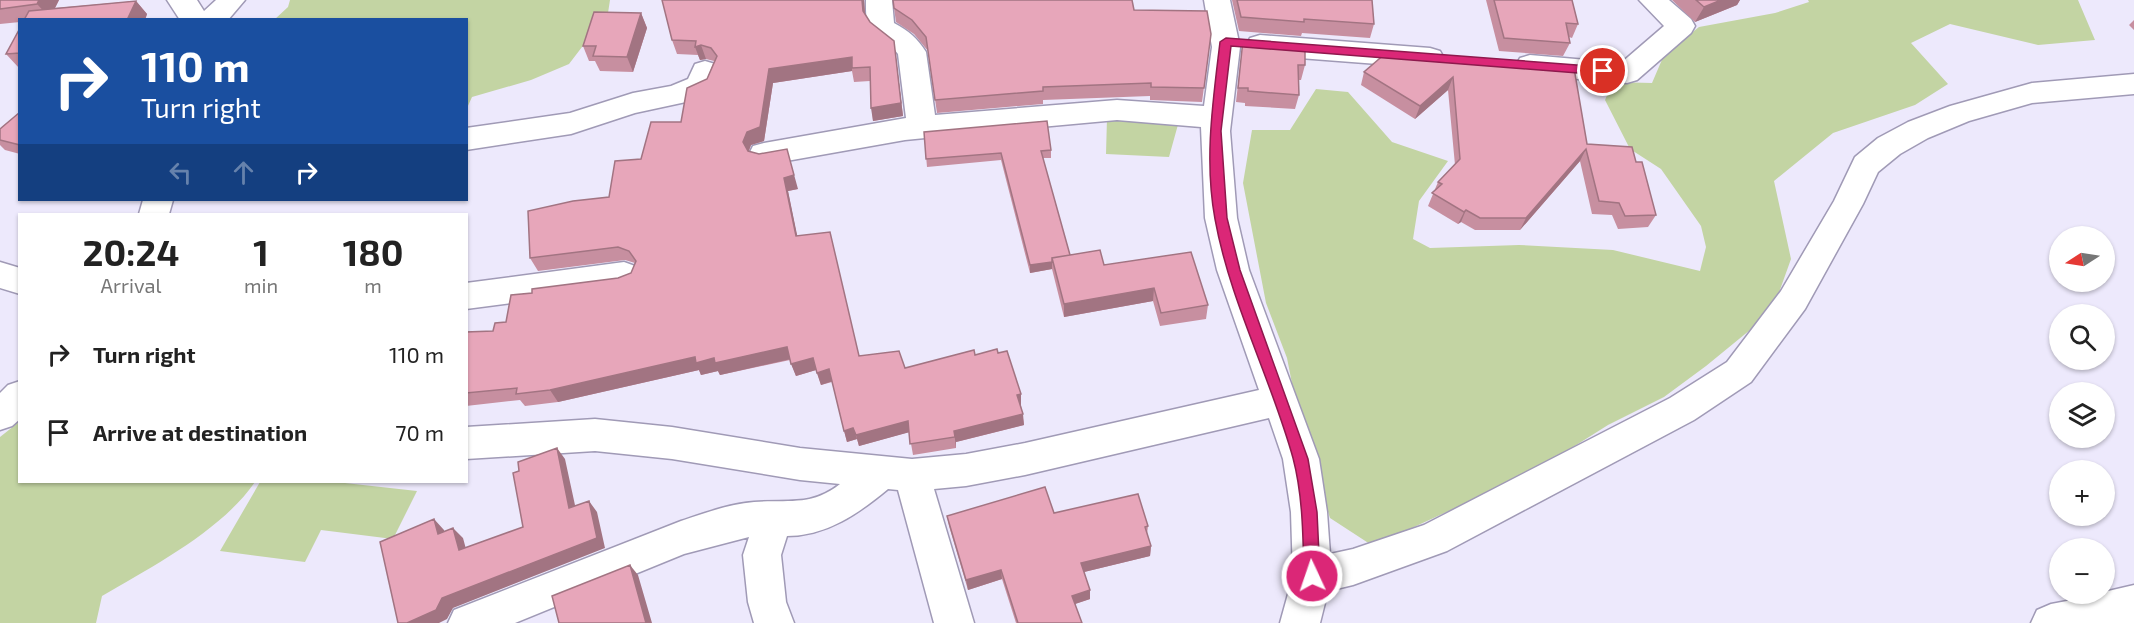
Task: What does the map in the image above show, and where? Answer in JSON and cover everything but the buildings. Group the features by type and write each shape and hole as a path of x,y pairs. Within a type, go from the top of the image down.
{"street":[{"path":"180,0 189,8 193,18"},
{"path":"213,18 232,0"},
{"path":"879,0 879,18 882,28 903,40 912,52 922,127"},
{"path":"1217,0 1226,42 1216,118 1216,158 1221,218 1233,270 1301,459 1309,512 1312,576 1299,623"},
{"path":"1509,64 1627,73 1682,26 1652,0"},
{"path":"1226,42 1450,59"},
{"path":"468,139 571,123 633,103 676,95 700,85 705,71"},
{"path":"1312,576 1353,567 1434,539 1682,409 1739,372 1793,300 1848,204 1866,165 1889,146 1918,130 1960,113 2032,93 2134,84"},
{"path":"764,154 922,127 1117,110 1216,118"},
{"path":"0,274 18,280"},
{"path":"468,296 624,276"},
{"path":"0,415 18,398"},
{"path":"468,443 595,435 672,443 800,464 897,474 966,470 1025,459 1280,400"},
{"path":"468,623 681,538 719,526 753,519 801,519 825,512 897,474"},
{"path":"897,474 954,623"},
{"path":"774,519 762,555 767,602 774,623"},
{"path":"2051,623 2134,604"}],"green space":[{"path":"290,0 610,0 608,13 569,64 531,80 472,97 468,106 468,18 276,18 288,7"},
{"path":"1808,0 2078,0 2095,40 2038,45 1950,24 1911,43 1948,84 1915,105 1833,133 1774,181 1791,259 1772,312 1706,366 1664,397 1608,425 1535,471 1373,546 1330,518 1298,414 1287,358 1266,303 1243,183 1252,130 1290,130 1316,89 1348,92 1392,142 1448,161 1419,201 1413,239 1430,248 1519,245 1613,250 1700,271 1706,247 1701,226 1661,169 1630,149 1605,100 1613,82 1652,83 1664,55 1699,27 1775,13 1809,2"},
{"path":"1107,118 1179,121 1169,157 1106,154"},
{"path":"18,423 18,483 254,483 241,500 205,532 164,560 102,596 96,623 0,623 0,437"},
{"path":"259,483 345,483 417,491 393,539 321,530 305,562 220,551"}],"route":[{"path":"1312,576 1309,512 1301,459 1233,270 1221,218 1215,131 1226,42 1603,71"}]}
